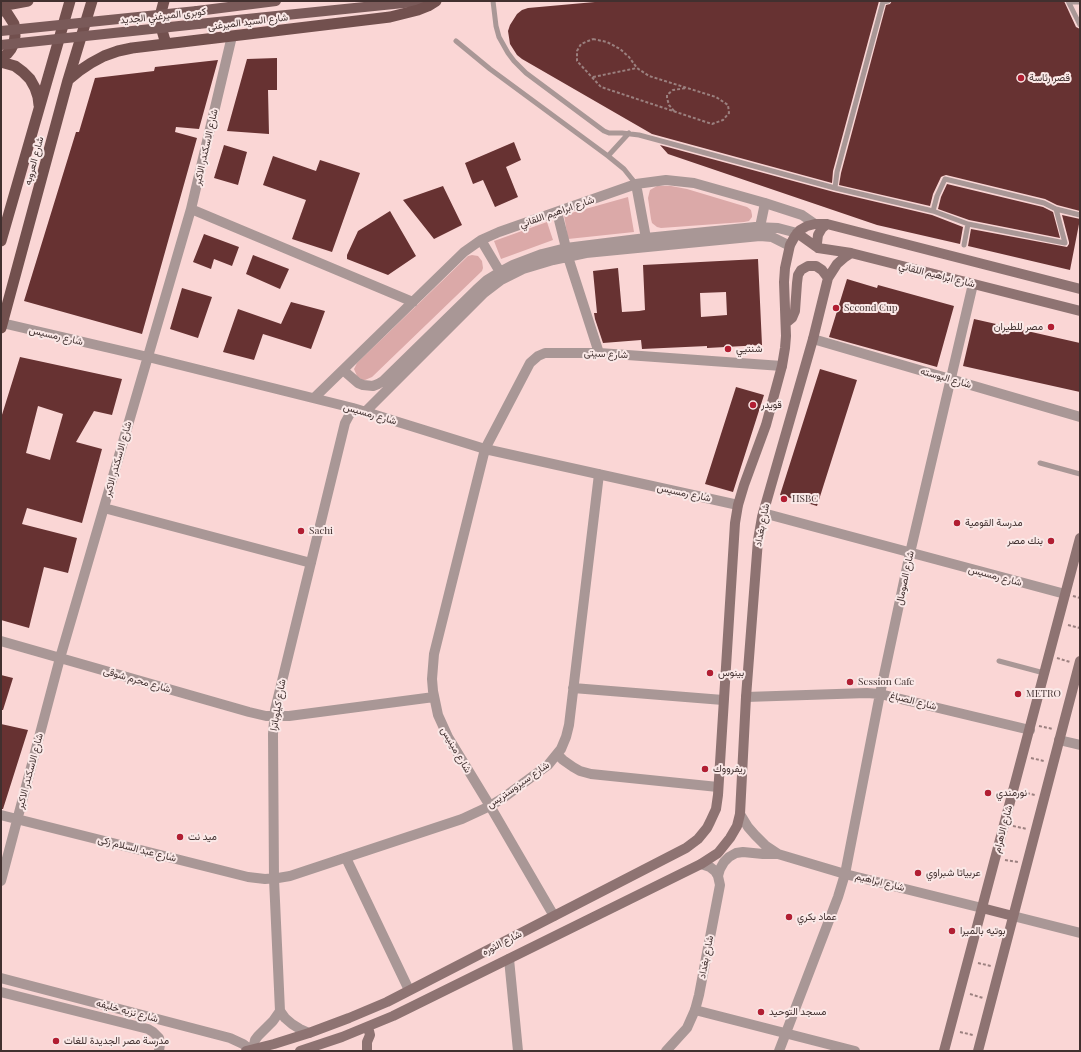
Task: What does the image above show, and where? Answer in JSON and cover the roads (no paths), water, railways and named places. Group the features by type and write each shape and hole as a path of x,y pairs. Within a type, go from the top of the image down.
{"highway":[{"path":"1,7 28,1"},
{"name":"شارع العروبه","path":"1,241 70,1"},
{"name":"شارع العروبه","path":"2,326 68,80 92,1"},
{"path":"164,1 159,20 166,44"},
{"name":"شارع السيد الميرغنى","path":"68,80 91,63 111,53 132,48 390,17 418,10 436,1"},
{"path":"1,7 14,24 15,36 11,49 1,58"},
{"path":"1,62 14,66 30,79 38,97 39,107"}],"main road":[{"name":"كوبرى الميرغني الجديد","path":"1,31 196,11 276,1"},
{"name":"كوبرى الميرغني الجديد","path":"1,46 423,1"},
{"path":"818,248 818,235 822,228 827,224"},
{"path":"718,787 734,530 738,505 766,425 782,366 786,342 784,277 790,245 797,233 807,226 827,224 1080,289"},
{"name":"شارع ابراهيم اللقاني","path":"797,233 818,248 851,253 1080,311"},
{"name":"شارع بغداد","path":"740,814 746,697 758,540 763,513 813,339 828,278 837,264 845,256 851,253"},
{"path":"786,323 792,318 795,311 798,275 801,270 808,266 816,266 822,270 828,278"},
{"name":"شارع الاهرام","path":"944,1051 1080,538"},
{"path":"978,1051 1080,663"},
{"name":"شارع الثوره","path":"250,1050 309,1033 368,1010 686,848 702,834 710,822 716,809 718,787"},
{"name":"شارع الثوره","path":"300,1051 342,1037 400,1013 702,864 713,857 727,844 740,814"},
{"path":"982,908 1014,916"},
{"path":"367,1027 370,1035 367,1042 367,1051"}],"street":[{"name":"شارع الاسكندر الاكبر","path":"1,881 60,658 191,209 232,36"},
{"name":"شارع ابراهيم اللقاني","path":"314,398 464,252 481,240 499,232 636,184 666,180 688,182 802,215 815,224"},
{"path":"636,184 646,238"},
{"path":"760,227 765,204"},
{"path":"191,209 413,302"},
{"path":"557,212 567,252 598,353"},
{"name":"شارع ابراهيم اللقاني","path":"344,370 358,383 373,386 378,384 476,290 500,272 534,256 567,252 646,238 760,227 778,228 797,233"},
{"name":"شارع ابراهيم اللقاني","path":"365,412 491,287 501,280 524,269 567,252 605,251 760,236 772,237 790,245"},
{"path":"481,240 500,272"},
{"name":"شارع الصومال","path":"779,1051 845,874 880,694 910,553 973,284"},
{"name":"شارع رمسيس","path":"2,326 148,357 314,398 353,408 485,449 738,505"},
{"name":"شارع البوسته","path":"813,339 1080,417"},
{"name":"شارع سيتى","path":"485,449 530,364 541,354 598,353 782,366"},
{"name":"شارع كيلوباترا","path":"280,1011 274,879 274,717 345,423 353,408"},
{"name":"شارع مينيس","path":"485,449 434,654 432,679 434,698 438,715 445,732 554,916"},
{"name":"شارع سيزوستريس","path":"274,879 286,877 346,858 462,819 503,798 548,765 557,754 564,743 568,731 599,474"},
{"path":"104,508 311,563"},
{"name":"شارع رمسيس","path":"763,513 1065,594"},
{"name":"شارع محرم شوقى","path":"1,641 253,714 274,717 294,716 434,698"},
{"path":"573,688 724,700"},
{"name":"شارع الصباغ","path":"746,697 867,693 880,694 1030,727"},
{"path":"1060,735 1080,745"},
{"path":"557,754 563,760 580,771 592,774 718,787"},
{"name":"شارع ابراهيم","path":"740,814 748,827 758,838 766,846 778,854"},
{"name":"شارع عبد السلام زكى","path":"1,815 248,877 274,879"},
{"name":"شارع ابراهيم","path":"718,876 720,868 724,862 736,853 778,854 845,874 982,908"},
{"path":"346,858 409,990"},
{"path":"702,864 713,868 718,876"},
{"name":"شارع بغداد","path":"666,1051 687,1028 696,1010 720,885 718,876"},
{"path":"1014,916 1080,933"},
{"path":"509,959 518,1051"},
{"name":"شارع نزيه خليفه","path":"1,978 230,1038 243,1044 250,1050"},
{"path":"24,997 27,984"},
{"name":"شارع نزيه خليفه","path":"1,992 148,1029 159,1038 159,1051"},
{"path":"696,1010 855,1051"},
{"path":"250,1050 258,1036 273,1021 280,1011 292,1024 309,1033"}],"lane":[{"path":"493,1 496,26 499,36 508,53 518,65 604,131 609,133 629,133 639,135 835,188 933,211 968,224 1065,243 1056,209"},
{"path":"835,188 883,2 888,1"},
{"path":"1068,1 1080,2"},
{"path":"1068,1 1080,25"},
{"path":"456,42 608,156 624,169 636,184"},
{"path":"608,156 629,133"},
{"path":"933,211 944,179 1044,203 1056,209 1080,215"},
{"path":"964,245 968,224"},
{"path":"1040,463 1080,474"},
{"path":"999,661 1044,673"}],"place":[{"name":"قصر رئاسة","path":"1021,78"},
{"name":"Second Cup","path":"836,308"},
{"name":"مصر للطيران","path":"1051,327"},
{"name":"شنتيي","path":"728,349"},
{"name":"قويدر","path":"753,405"},
{"name":"HSBC","path":"784,499"},
{"name":"مدرسة القومية","path":"957,523"},
{"name":"Sachi","path":"301,531"},
{"name":"بنك مصر","path":"1051,541"},
{"name":"بينوس","path":"710,673"},
{"name":"Session Cafe","path":"850,682"},
{"name":"METRO","path":"1018,694"},
{"name":"ريفرووك","path":"705,769"},
{"name":"نورمندي","path":"988,793"},
{"name":"ميد نت","path":"180,837"},
{"name":"عربياتا شبراوي","path":"918,873"},
{"name":"عماد بكري","path":"789,917"},
{"name":"بوتيه بالميرا","path":"952,931"},
{"name":"مسجد التوحيد","path":"761,1012"},
{"name":"مدرسة مصر الجديدة للغات","path":"56,1041"}]}
